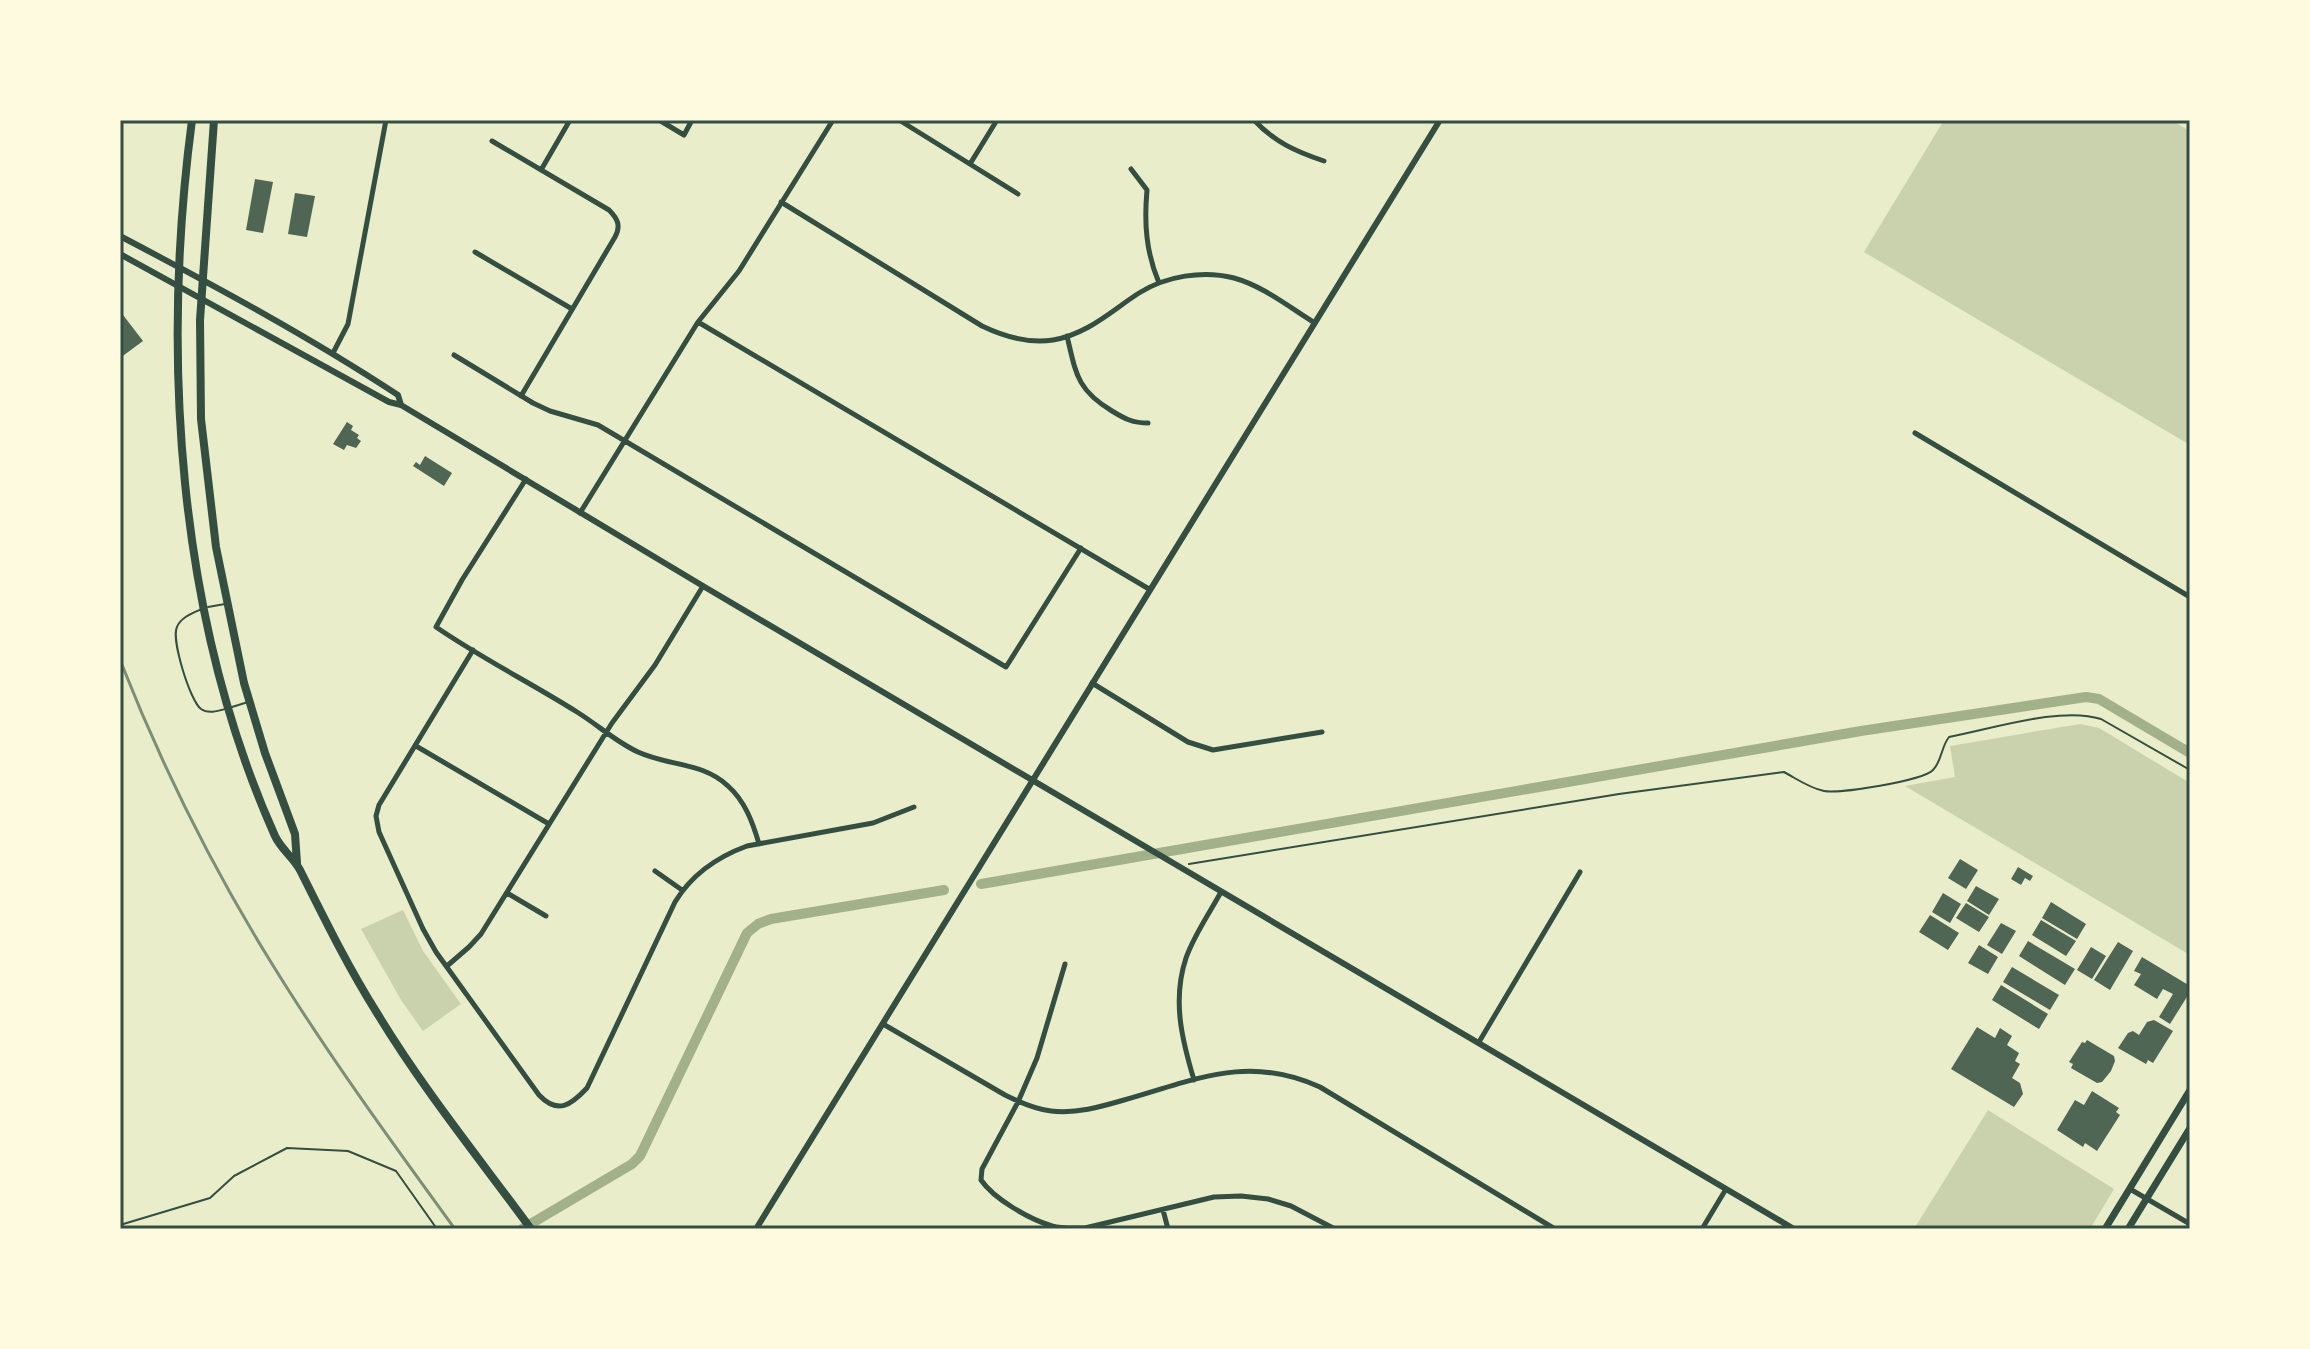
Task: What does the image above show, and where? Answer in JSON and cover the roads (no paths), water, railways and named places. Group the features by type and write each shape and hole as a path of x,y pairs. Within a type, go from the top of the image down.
{"main road":[{"path":"192,120 182,190 178,267 177,364 182,444 194,555 229,708 250,773 277,840 297,865 337,945 377,1013 434,1098 531,1229"},
{"path":"214,120 199,365 201,419 216,547 227,603 249,702 295,834 297,865"},
{"path":"2105,1229 2190,1090"},
{"path":"2128,1229 2190,1128"},
{"path":"2142,1169 2163,1173"}],"street":[{"path":"333,353 348,324 386,120"},
{"path":"541,170 570,120"},
{"path":"659,120 684,135 692,120"},
{"path":"580,513 698,322 739,271 833,120"},
{"path":"899,120 1018,194"},
{"path":"970,164 997,120"},
{"path":"1254,120 1284,145 1324,161"},
{"path":"756,1229 1440,120"},
{"path":"492,141 609,210 618,222 619,230 521,396"},
{"path":"1131,169 1147,190 1147,250 1159,283"},
{"path":"781,202 982,326 1018,340 1044,341 1067,336 1097,323 1159,283 1202,274 1234,278 1259,288 1315,323"},
{"path":"120,236 333,353 398,395 401,405"},
{"path":"475,252 572,309"},
{"path":"120,254 389,402 401,405 1794,1229"},
{"path":"698,322 1149,589"},
{"path":"1067,336 1079,379 1094,400 1132,423 1148,423"},
{"path":"454,355 550,411 598,425 1006,667 1081,548"},
{"path":"1915,433 2190,597"},
{"path":"526,479 435,625 436,628 636,751 657,760 695,766 727,784 750,816 759,844"},
{"path":"447,966 481,934 606,732 655,665 703,586"},
{"path":"473,650 379,805 376,816 379,832 423,929 548,1105 564,1105 577,1099 587,1088 682,890 695,877 720,859 747,846 873,823 914,807"},
{"path":"1092,683 1188,742 1213,750 1322,732"},
{"path":"416,746 549,824"},
{"path":"655,871 682,890"},
{"path":"1479,1042 1580,872"},
{"path":"1194,1080 1179,1021 1182,976 1194,940 1221,892"},
{"path":"507,893 546,916"},
{"path":"1065,964 1045,1037 1018,1102 982,1169 981,1180 996,1196 1036,1219 1068,1229 1085,1228 1214,1197 1241,1196 1291,1206 1335,1229"},
{"path":"883,1024 1018,1102 1051,1111 1091,1110 1229,1072 1277,1072 1299,1078 1320,1087 1555,1229"},
{"path":"1702,1229 1726,1188"},
{"path":"2130,1189 2190,1224"},
{"path":"1163,1210 1168,1229"}],"lane":[{"path":"227,603 204,608 181,620 175,632 177,646 198,708 211,712 249,702"}],"waterway":[{"path":"981,884 1861,731 2086,697 2099,699 2190,753"},
{"path":"522,1229 632,1164 640,1156 747,933 758,924 771,919 944,890"}],"railway":[{"path":"120,660 188,813 248,923 336,1062 455,1229"}]}
